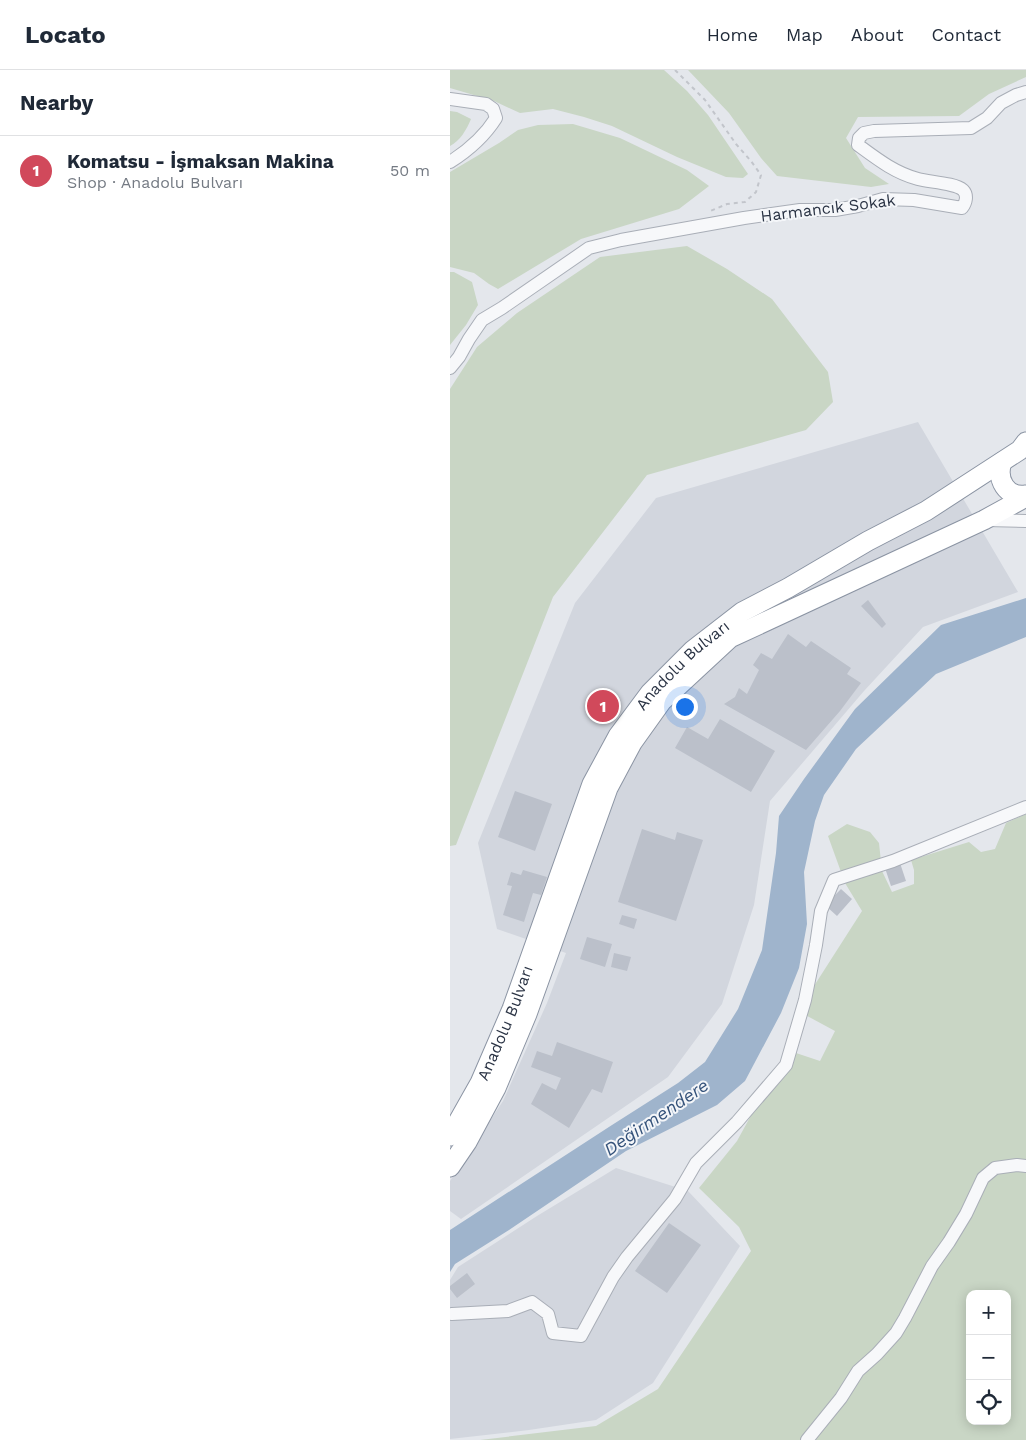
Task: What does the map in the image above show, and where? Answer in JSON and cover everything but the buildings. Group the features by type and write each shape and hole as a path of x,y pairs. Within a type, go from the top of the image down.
{"highway":[{"name":"Anadolu Bulvarı","path":"450,1136 480,1083 512,1010 592,784 618,736 650,693 693,650 742,612 788,588 868,541 926,511 1024,448"},
{"path":"1002,462 1000,469 1002,484 1014,494 1026,496"},
{"name":"Anadolu Bulvarı","path":"450,1167 467,1142 496,1088 526,1014 608,788 632,743 662,701 730,638 984,520 1026,496"}],"street":[{"name":"Harmancık Sokak","path":"450,368 482,320 589,248 621,240 744,218 800,210 835,210 883,199 914,200 962,208 966,202 966,195 962,190 949,185 918,179 878,161 858,145 859,138 864,133 874,131 971,128 987,118 1001,103 1026,92"},
{"path":"450,99 486,104 494,109 496,118 475,144 450,162"},
{"path":"984,520 1026,521"},
{"path":"451,1312 508,1312 532,1302 548,1314 553,1333 581,1336 613,1277 675,1199 696,1163 737,1122 786,1065 805,1000 821,911 834,880 893,861 1026,807"},
{"path":"807,1440 841,1398 858,1371 896,1333 906,1318 932,1266 966,1214 983,1178 995,1168 1017,1165 1026,1166"}],"path":[{"path":"675,70 705,100 760,175 756,192 745,202 726,204 704,214 698,227"}],"shaded area":[{"path":"918,422 1018,592 923,627 864,691 770,801 754,905 722,1004 668,1077 461,1219 450,1211 450,1181 503,1101 547,1003 566,953 497,929 478,843 575,603 656,498"},
{"path":"616,1168 688,1191 740,1246 653,1383 596,1420 450,1439 450,1280 458,1267"}],"green space":[{"path":"450,70 664,70 687,91 708,115 748,174 743,178 726,177 677,157 612,126 584,117 553,109 520,113 494,101 450,88"},
{"path":"688,70 1026,70 1026,77 989,94 959,116 858,117 846,138 865,168 889,184 871,187 777,176 761,158 729,113"},
{"path":"450,111 457,112 471,119 463,134 450,146"},
{"path":"573,124 620,138 687,170 709,186 679,209 581,239 498,289 474,273 450,267 450,172 518,130 538,125"},
{"path":"687,246 727,269 772,299 828,372 833,402 806,430 647,475 553,597 456,845 450,846 450,389 477,347 517,313 600,257"},
{"path":"450,272 454,272 472,282 478,305 466,325 450,345"},
{"path":"1026,814 1026,1440 480,1440 596,1426 658,1389 751,1251 739,1227 699,1188 737,1141 787,1050 820,1061 835,1031 798,1011 862,911 845,883 828,836 847,824 870,832 879,843 882,871 892,892 914,884 914,870 911,860 969,842 981,852 995,849 1006,823"}],"water":[{"name":"Değirmendere","path":"1026,598 1026,637 936,674 856,749 824,795 815,821 804,872 807,924 799,968 781,1013 745,1081 717,1105 626,1151 455,1264 450,1272 450,1230 678,1083 705,1062 738,1009 762,950 776,853 779,816 855,709 941,625"}],"place":[{"name":"Komatsu - İşmaksan Makina","path":"603,706"}]}
